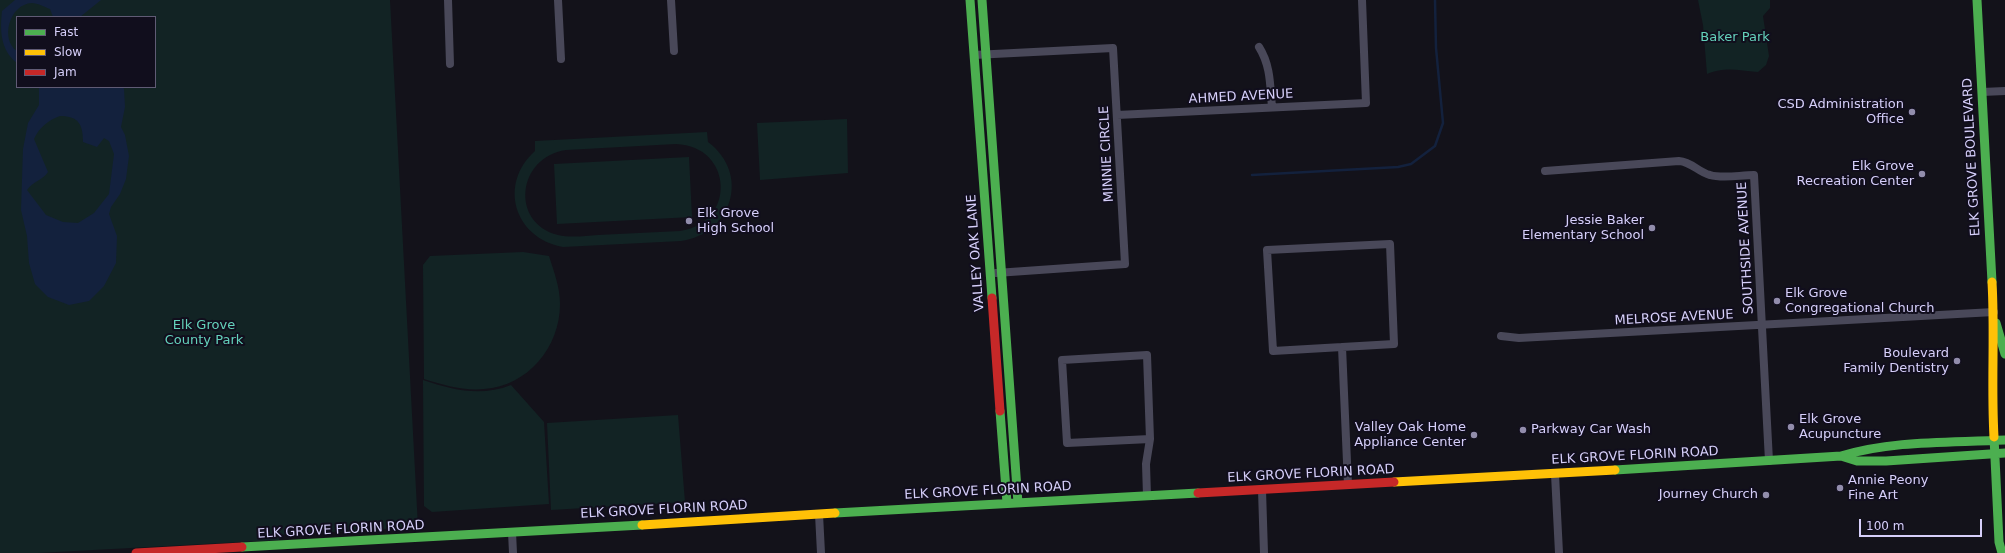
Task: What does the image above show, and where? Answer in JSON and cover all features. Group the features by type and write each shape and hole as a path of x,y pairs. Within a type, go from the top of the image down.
{"main road":[{"name":"VALLEY OAK LANE","path":"970,0 1007,503"},
{"name":"VALLEY OAK LANE","path":"982,0 1018,503"},
{"name":"ELK GROVE BOULEVARD","path":"1977,0 1994,312 1992,369 1994,454 1999,542 2002,553"},
{"name":"ELK GROVE BOULEVARD","path":"1994,312 2005,354"},
{"name":"ELK GROVE FLORIN ROAD","path":"136,553 1007,503 1769,462 1841,456 1857,451 1908,444 2005,440"},
{"name":"ELK GROVE FLORIN ROAD","path":"1841,456 1857,461 2005,453"}],"street":[{"path":"448,0 450,64"},
{"path":"558,0 561,59"},
{"path":"671,0 674,51"},
{"name":"AHMED AVENUE","path":"1117,115 1366,102 1362,0"},
{"path":"1259,47 1267,63 1269,72 1272,108"},
{"name":"MINNIE CIRCLE","path":"974,55 1113,48 1125,264 991,273"},
{"path":"1982,92 2005,91"},
{"name":"SOUTHSIDE AVENUE","path":"1545,171 1686,161 1695,169 1715,176 1754,175 1769,462"},
{"path":"1390,244 1394,344 1342,347 1273,351 1267,250 1390,244"},
{"name":"MELROSE AVENUE","path":"1501,336 1519,338 1994,312"},
{"path":"1342,347 1348,485"},
{"path":"1147,496 1146,464 1150,439 1146,355 1062,360 1067,443 1150,439"},
{"path":"1555,474 1559,553"},
{"path":"1262,490 1264,553"},
{"path":"819,514 821,553"},
{"path":"512,532 513,553"}],"green space":[{"name":"Elk Grove County Park","path":"0,0 390,0 418,527 279,535 279,540 38,553 0,553"},
{"name":"Baker Park","path":"1698,0 1770,0 1770,8 1763,16 1769,56 1766,65 1758,72 1721,70 1707,74 1703,25"},
{"path":"847,119 848,173 760,180 757,123"},
{"path":"707,132 708,142 721,155 729,170 732,186 730,201 723,215 713,227 699,236 681,241 563,247 546,242 533,233 523,221 517,208 515,194 517,179 524,164 535,151 535,141","holes":["676,144 695,148 709,157 717,170 721,185 719,200 711,214 699,225 680,231 563,236 543,228 532,218 527,205 526,191 529,177 537,165 550,155 566,150"]},
{"path":"689,157 692,217 557,224 554,164"},
{"path":"523,252 549,256 559,292 559,320 548,349 538,362 527,372 514,380 500,386 484,389 461,388 424,379 423,265 430,256"},
{"path":"423,380 445,387 467,391 489,391 511,385 544,422 549,504 432,512 424,506"},
{"path":"678,415 685,502 551,510 547,423"}],"water":[{"path":"15,0 101,0 81,16 53,16 50,9 34,3 24,5 18,9 13,16 8,31 9,39 12,46 16,50 16,62 7,52 2,39 2,11"},
{"path":"39,88 124,89 125,107 121,127 125,135 129,156 126,179 120,194 111,207 109,214 117,236 116,263 104,286 89,301 69,305 48,297 35,284 29,263 27,236 21,210 23,149 28,123 39,105","holes":["60,116 72,118 81,126 83,142 97,147 104,138 109,141 114,154 109,194 94,213 78,223 63,222 46,215 27,190 48,172 34,139 38,131 44,125"]}],"waterway":[{"path":"1252,175 1398,167 1411,164 1435,146 1443,123 1436,48 1435,0"}],"traffic: fast":[{"path":"970,0 992,298"},
{"path":"982,0 1018,503"},
{"path":"1977,0 1992,282"},
{"path":"1996,323 2005,354"},
{"path":"1000,411 1007,503"},
{"path":"1994,437 1999,542 2002,553"},
{"path":"1615,470 1841,456 1881,447 1922,443 2005,440"},
{"path":"1841,456 1857,461 1886,461 2005,453"},
{"path":"835,513 1198,493"},
{"path":"242,547 642,525"}],"traffic: slow":[{"path":"1992,282 1994,437"},
{"path":"1394,482 1615,470"},
{"path":"642,525 835,513"}],"traffic: jam":[{"path":"992,298 1000,411"},
{"path":"1198,493 1394,482"},
{"path":"136,553 242,547"}],"place":[{"name":"CSD Administration Office","path":"1912,112"},
{"name":"Elk Grove Recreation Center","path":"1922,174"},
{"name":"Elk Grove High School","path":"689,221"},
{"name":"Jessie Baker Elementary School","path":"1652,228"},
{"name":"Elk Grove Congregational Church","path":"1777,301"},
{"name":"Boulevard Family Dentistry","path":"1957,361"},
{"name":"Elk Grove Acupuncture","path":"1791,427"},
{"name":"Parkway Car Wash","path":"1523,430"},
{"name":"Valley Oak Home Appliance Center","path":"1474,435"},
{"name":"Annie Peony Fine Art","path":"1840,488"},
{"name":"Journey Church","path":"1766,495"}]}
